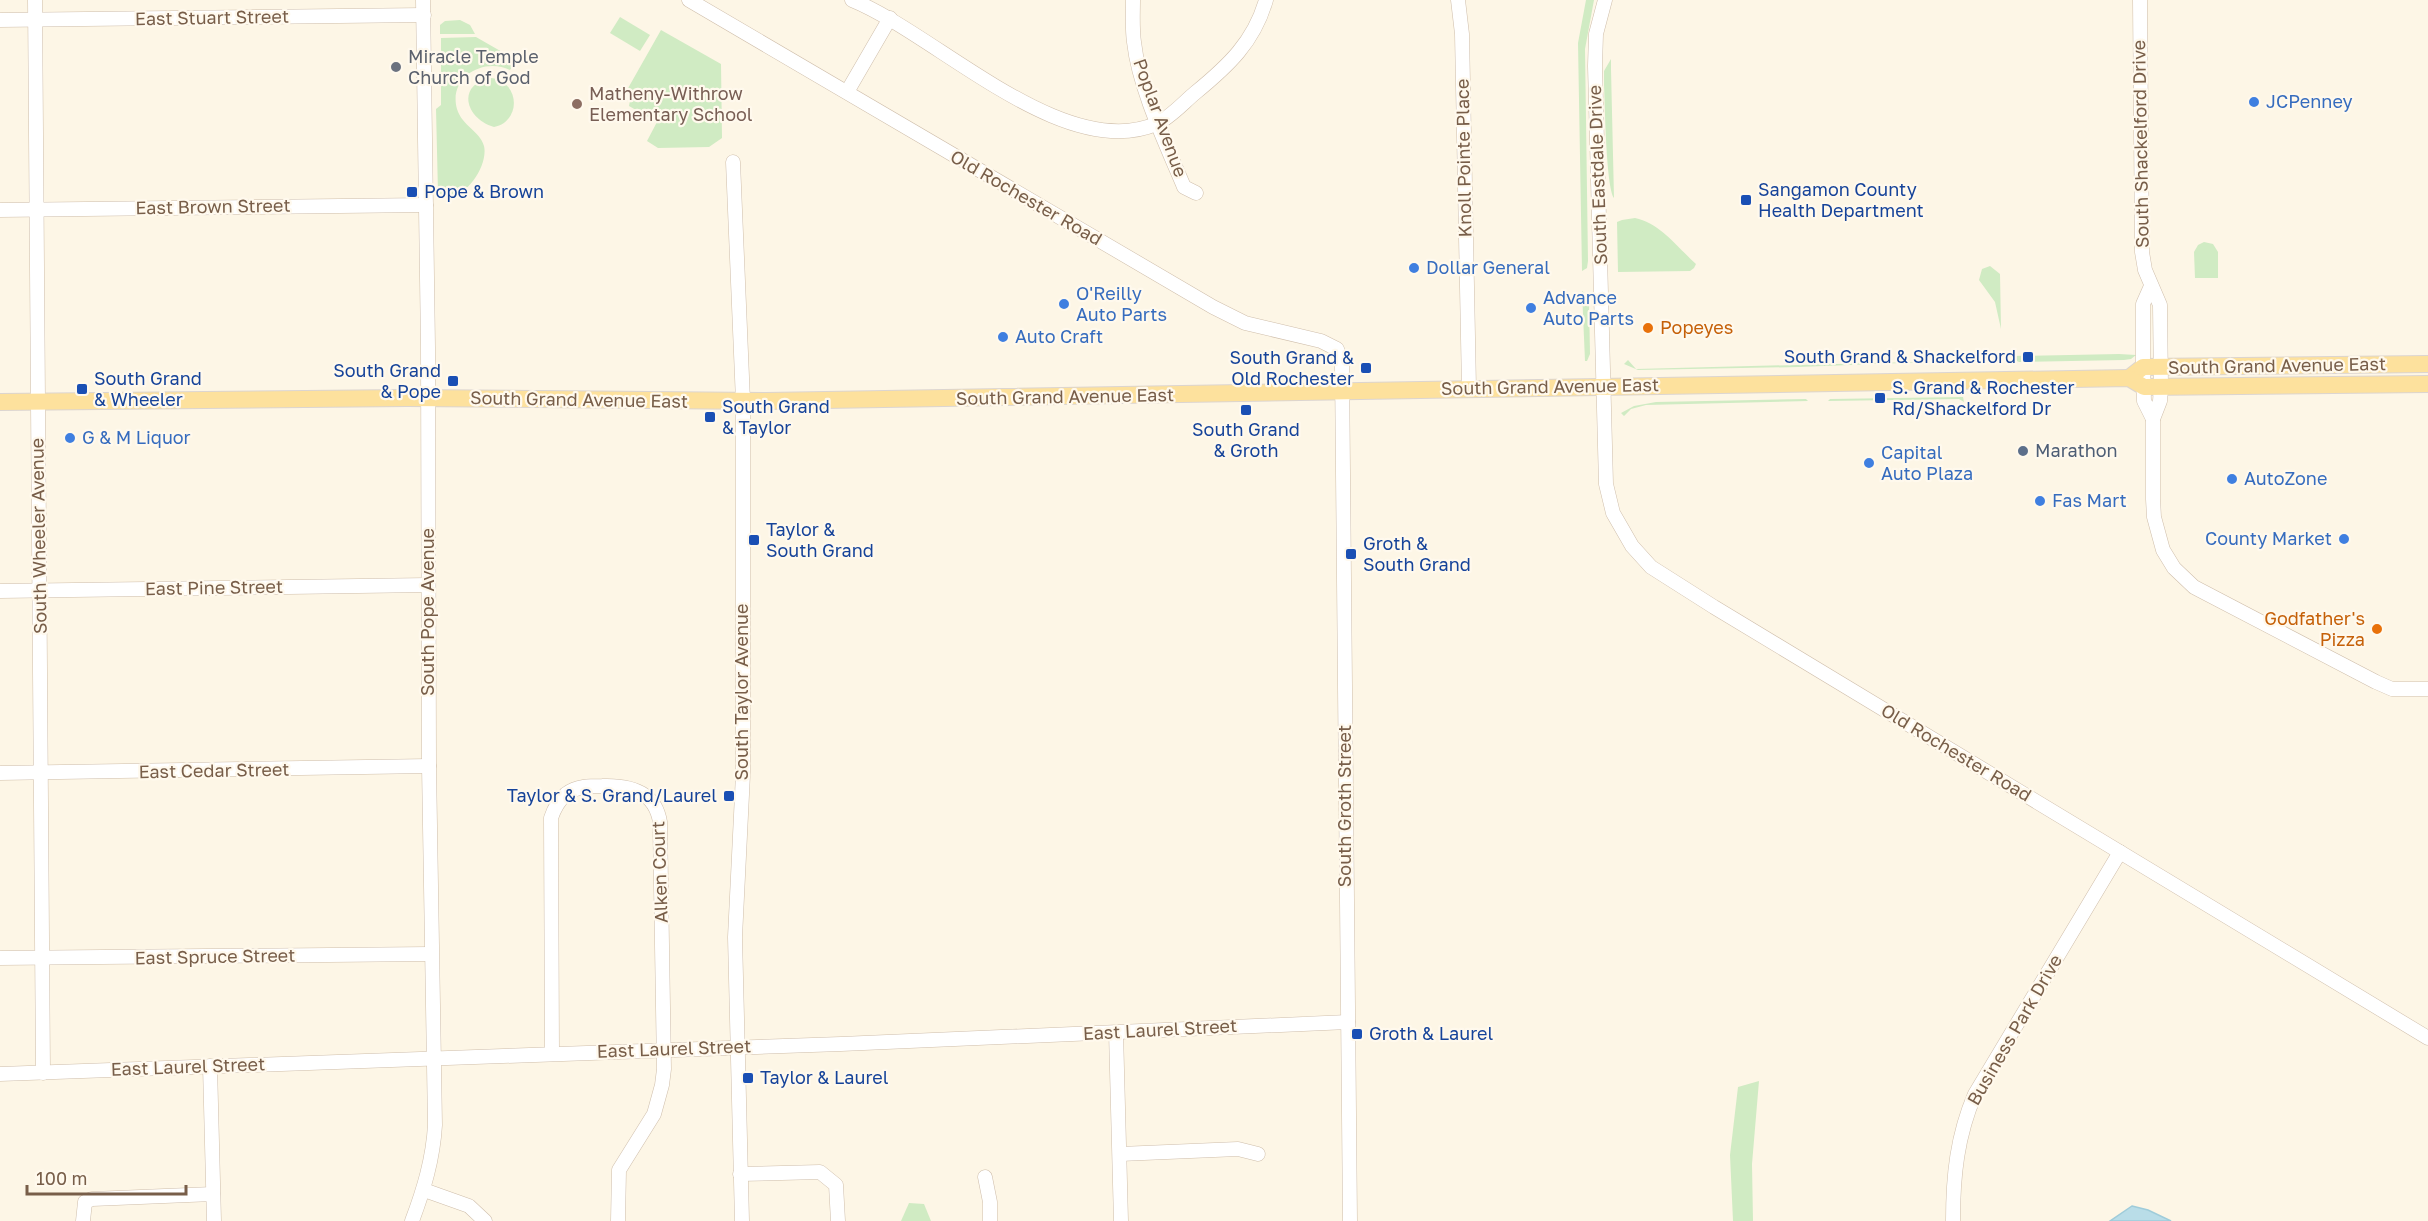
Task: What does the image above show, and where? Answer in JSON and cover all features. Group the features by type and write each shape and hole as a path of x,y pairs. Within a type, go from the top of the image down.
{"main road":[{"name":"South Grand Avenue East","path":"2129,378 2143,367 2428,364"},
{"name":"South Grand Avenue East","path":"0,402 428,398 743,401 2129,378 2144,387 2428,384"}],"street":[{"name":"South Wheeler Avenue","path":"35,0 44,1073"},
{"name":"South Pope Avenue","path":"412,1221 424,1190 434,1144 430,954 428,398 423,0"},
{"name":"Old Rochester Road","path":"689,0 1213,307 1245,323 1330,344 1340,354 1341,391"},
{"path":"852,0 890,18 949,58 1013,96 1075,125 1115,131 1134,130 1158,123 1222,71 1236,57 1256,27 1266,0"},
{"name":"Poplar Avenue","path":"1133,0 1137,59 1158,123 1184,187 1196,193"},
{"name":"Knoll Pointe Place","path":"1458,0 1462,34 1469,388"},
{"name":"South Eastdale Drive","path":"1603,387 1595,66 1596,34 1605,0"},
{"name":"South Shackelford Drive","path":"2140,0 2142,252 2151,286 2160,304 2161,387 2160,401 2153,419 2154,517 2163,550 2174,568 2194,587 2392,689 2428,689"},
{"name":"East Stuart Street","path":"0,20 424,15"},
{"path":"847,92 890,18"},
{"name":"South Taylor Avenue","path":"733,162 743,401 743,774 735,938 742,1221"},
{"name":"East Brown Street","path":"0,210 426,205"},
{"name":"South Shackelford Drive","path":"2151,286 2143,304 2143,367 2144,401 2153,419"},
{"name":"Old Rochester Road","path":"1603,387 1604,468 1609,500 1624,535 1651,567 2428,1038"},
{"name":"South Groth Street","path":"1341,391 1350,1221"},
{"name":"East Pine Street","path":"0,591 428,585"},
{"name":"East Cedar Street","path":"0,772 429,766"},
{"name":"Alken Court","path":"552,1054 551,818 557,803 568,793 583,787 622,786 639,790 653,801 659,815 661,835 662,1085 654,1114 619,1170 618,1221"},
{"name":"Business Park Drive","path":"1953,1221 1955,1160 1963,1125 1975,1094 2120,852"},
{"name":"East Spruce Street","path":"0,958 430,954"},
{"name":"East Laurel Street","path":"0,1074 1348,1022"},
{"path":"1116,1032 1121,1221"},
{"path":"210,1066 214,1221"},
{"path":"1120,1154 1238,1149 1258,1154"},
{"path":"740,1174 813,1171 838,1179 836,1185 838,1221"},
{"path":"985,1178 990,1203 990,1221"},
{"path":"424,1190 469,1206 485,1221"},
{"path":"83,1221 82,1199 213,1194"}],"green space":[{"path":"1586,0 1594,0 1585,49 1588,261 1587,268 1582,271 1578,43"},
{"path":"620,17 650,35 640,51 610,33"},
{"path":"460,20 470,25 475,34 440,34 440,25 445,21"},
{"path":"661,30 721,64 722,138 709,147 658,148 647,141 657,122 629,106 631,95 627,90"},
{"path":"476,37 516,60 510,70 489,66 479,68 463,79 458,88 456,98 459,115 479,136 484,146 484,155 478,174 472,183 456,195 447,196 438,193 436,109 441,105 441,38"},
{"path":"1611,59 1614,198 1609,178 1604,85 1604,71"},
{"path":"491,78 501,81 508,87 514,102 509,118 503,124 494,127 476,117 468,102 473,87"},
{"path":"1635,218 1661,231 1696,264 1694,268 1690,271 1618,272 1617,222"},
{"path":"2204,242 2213,244 2218,252 2218,278 2195,278 2194,252 2198,245"},
{"path":"1990,266 2000,274 2001,329 1995,302 1979,280 1982,269"},
{"path":"1582,291 1587,295 1589,302 1590,354 1587,361 1585,361"},
{"path":"2136,355 2124,360 2019,362 2011,358 2012,356"},
{"path":"1628,360 1636,369 1953,361 1638,370 1624,364"},
{"path":"1963,397 1964,402 1959,399 1828,401 1830,399"},
{"path":"1806,399 1808,401 1646,405 1631,409 1624,416 1621,413 1634,406 1656,402"},
{"path":"1759,1081 1752,1164 1753,1221 1733,1221 1730,1155 1738,1087"},
{"path":"909,1203 924,1204 931,1221 901,1221"}],"water":[{"path":"2132,1206 2148,1210 2171,1221 2110,1221"}],"place":[{"name":"Miracle Temple Church of God","path":"396,67"},
{"name":"JCPenney","path":"2254,102"},
{"name":"Matheny-Withrow Elementary School","path":"577,104"},
{"name":"Pope & Brown","path":"412,192"},
{"name":"Sangamon County Health Department","path":"1746,200"},
{"name":"Dollar General","path":"1414,268"},
{"name":"O'Reilly Auto Parts","path":"1064,304"},
{"name":"Advance Auto Parts","path":"1531,308"},
{"name":"Popeyes","path":"1648,328"},
{"name":"Auto Craft","path":"1003,337"},
{"name":"South Grand & Shackelford","path":"2028,357"},
{"name":"South Grand & Old Rochester","path":"1366,368"},
{"name":"South Grand & Pope","path":"453,381"},
{"name":"South Grand & Wheeler","path":"82,389"},
{"name":"S. Grand & Rochester Rd/Shackelford Dr","path":"1880,398"},
{"name":"South Grand & Groth","path":"1246,410"},
{"name":"South Grand & Taylor","path":"710,417"},
{"name":"G & M Liquor","path":"70,438"},
{"name":"Marathon","path":"2023,451"},
{"name":"Capital Auto Plaza","path":"1869,463"},
{"name":"AutoZone","path":"2232,479"},
{"name":"Fas Mart","path":"2040,501"},
{"name":"County Market","path":"2344,539"},
{"name":"Taylor & South Grand","path":"754,540"},
{"name":"Groth & South Grand","path":"1351,554"},
{"name":"Godfather's Pizza","path":"2377,629"},
{"name":"Taylor & S. Grand/Laurel","path":"729,796"},
{"name":"Groth & Laurel","path":"1357,1034"},
{"name":"Taylor & Laurel","path":"748,1078"}]}
